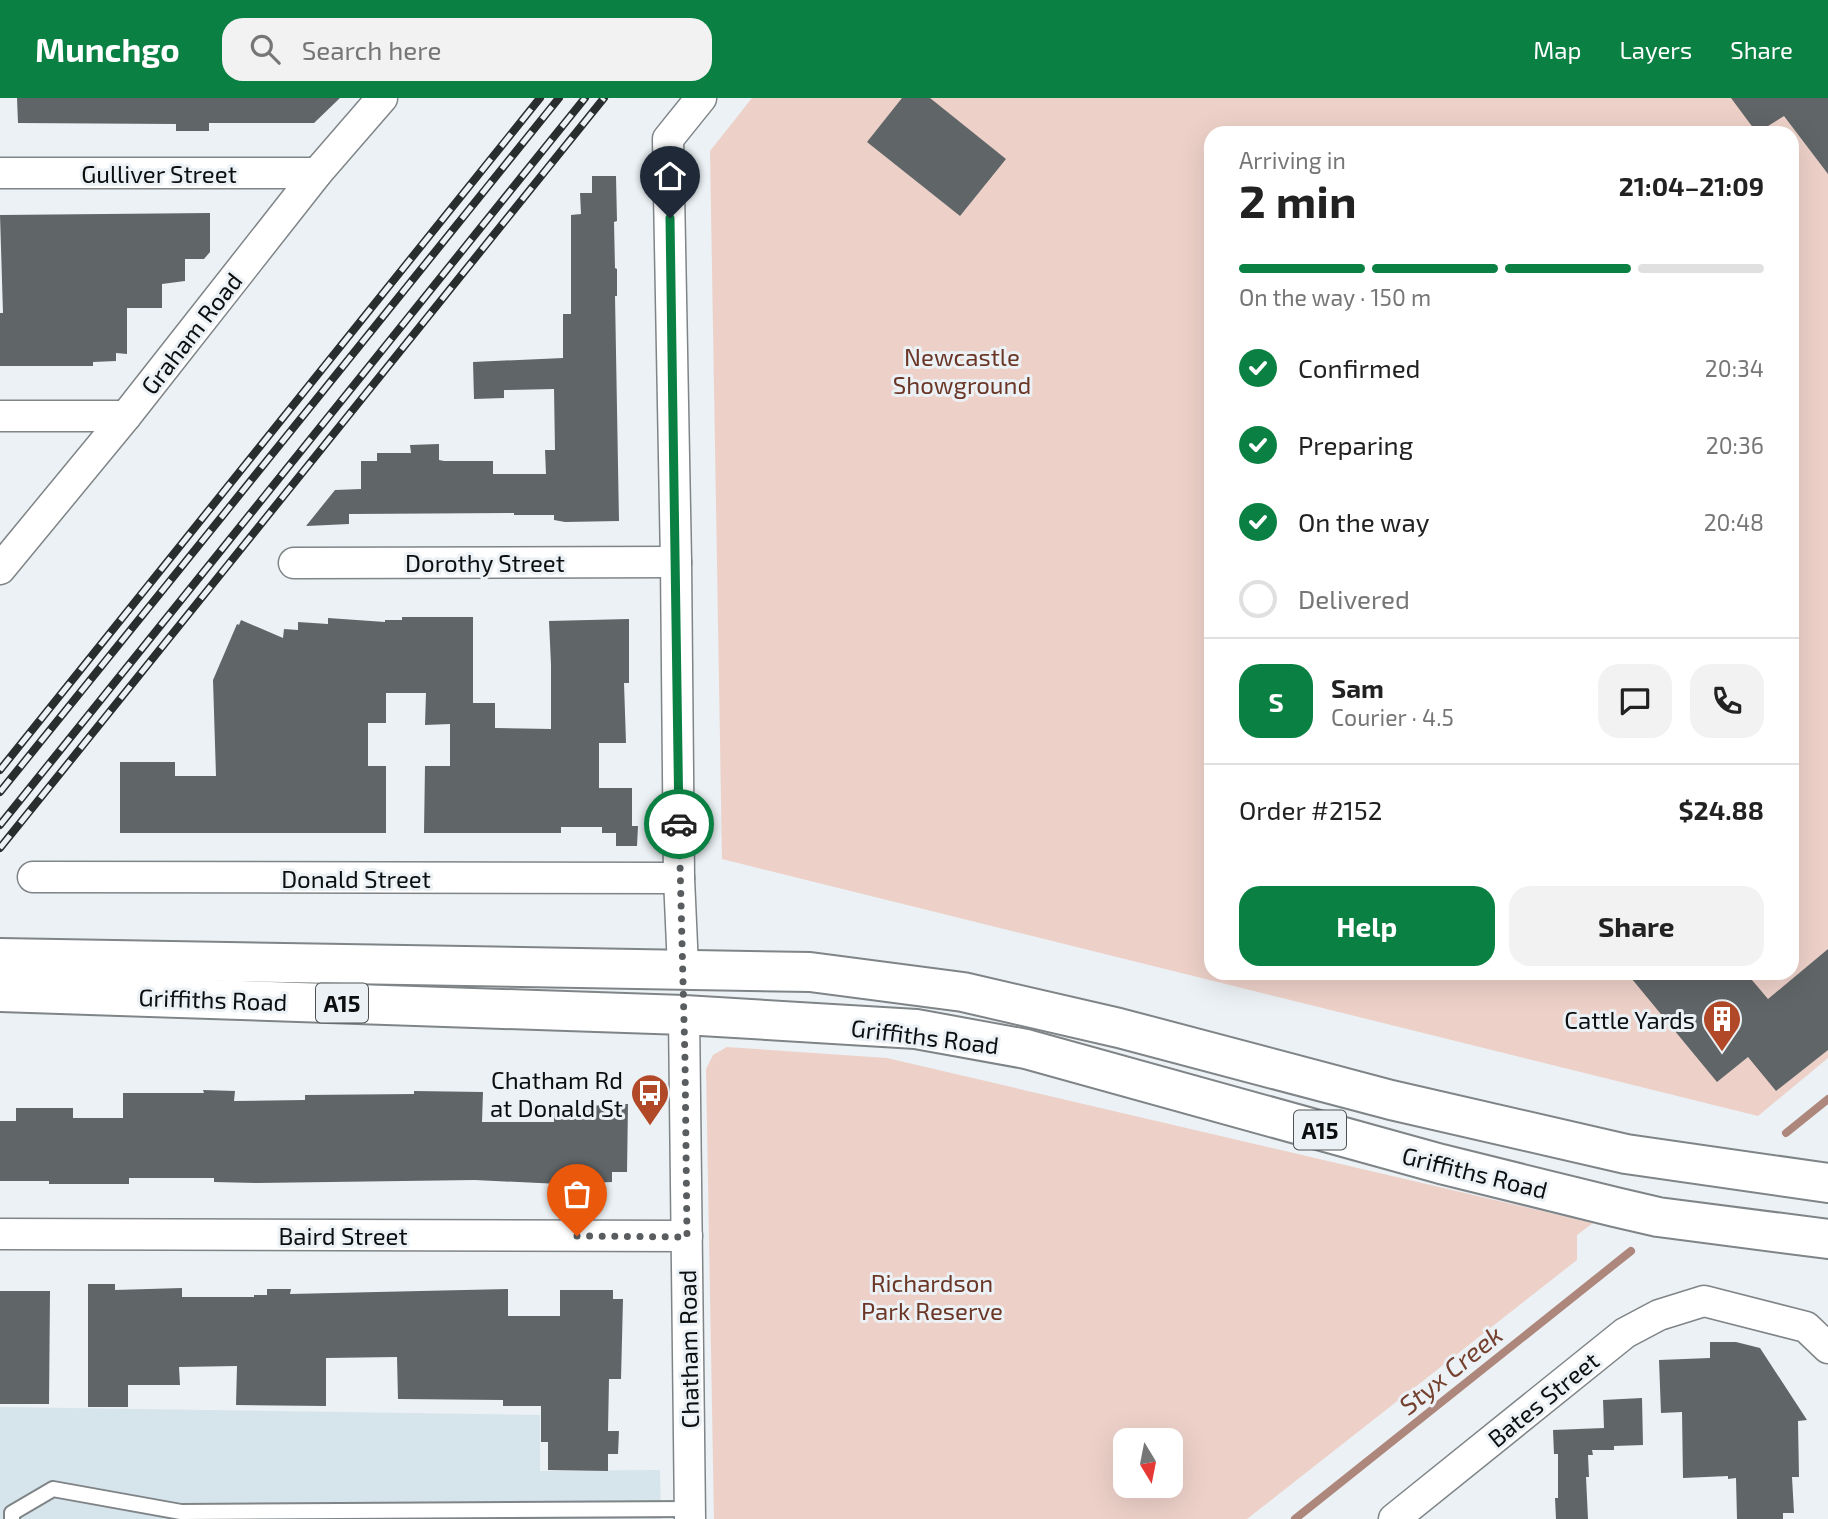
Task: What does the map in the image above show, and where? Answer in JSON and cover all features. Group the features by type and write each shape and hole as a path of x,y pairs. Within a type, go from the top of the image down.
{"highway":[{"name":"Griffiths Road","path":"10,958 810,972 963,992 1119,1028 1391,1100 1626,1154 1824,1182"},
{"name":"Chatham Road","path":"683,968 684,1015"},
{"name":"Griffiths Road","path":"0,992 684,1015 916,1029 1026,1049 1441,1164 1658,1217 1828,1239"},
{"path":"1615,1207 1626,1154"}],"street":[{"name":"Graham Road","path":"0,569 126,416 317,173 382,98"},
{"name":"Chatham Road","path":"683,968 679,878 668,139 701,98"},
{"name":"Gulliver Street","path":"0,173 317,173"},
{"path":"0,416 126,416"},
{"name":"Dorothy Street","path":"294,563 676,562"},
{"name":"Donald Street","path":"33,877 679,878"},
{"name":"Chatham Road","path":"684,1015 690,1514"},
{"name":"Baird Street","path":"0,1234 687,1237"},
{"name":"Bates Street","path":"1394,1519 1625,1333 1659,1315 1704,1301 1806,1327 1828,1348"}],"lane":[{"path":"12,1519 12,1513 53,1489 180,1516 690,1514"}],"shaded area":[{"path":"0,1407 540,1415 540,1471 660,1470 661,1519 0,1519"}],"green space":[{"name":"Newcastle Showground","path":"752,98 1828,98 1828,1058 1758,1116 1210,980 1799,980 1799,126 1204,126 1204,979 722,859 710,151"},
{"name":"Richardson Park Reserve","path":"727,1047 887,1058 1593,1223 1577,1235 1577,1260 1247,1519 714,1519 706,1069 713,1055"}],"building":[{"path":"17,98 340,98 314,123 209,123 209,131 176,131 176,124 18,123"},
{"path":"902,98 930,98 1006,159 960,216 867,142"},
{"path":"1731,98 1828,98 1828,174 1799,136 1799,126 1792,126 1784,116 1768,126 1752,126"},
{"path":"592,176 616,176 617,221 614,222 617,269 615,296 619,521 565,522 554,520 554,515 514,513 349,514 349,524 306,526 335,490 361,489 361,461 377,461 377,453 411,453 410,445 439,444 439,460 444,461 493,461 493,474 546,474 545,450 555,450 554,389 504,390 504,398 474,399 473,362 563,358 563,314 571,314 571,215 581,214 580,193 592,193"},
{"path":"210,213 210,252 204,259 185,259 185,281 162,284 162,308 127,308 127,354 116,353 116,361 93,362 93,366 0,366 0,313 3,313 0,215"},
{"path":"402,617 473,617 473,703 495,703 495,728 551,729 549,621 629,619 629,683 624,683 626,743 599,743 599,788 632,788 632,826 638,826 637,846 616,846 616,833 602,833 602,827 561,827 561,833 424,833 425,766 450,766 450,724 425,725 426,693 386,693 386,723 368,723 368,766 386,766 386,833 120,833 120,762 175,762 175,776 216,776 213,680 241,620 283,638 284,629 298,630 298,622 328,624 328,618 385,622 402,620"},
{"path":"1828,949 1828,1050 1776,1091 1748,1057 1717,1082 1633,980 1752,980 1768,999 1791,980 1799,980 1799,973"},
{"path":"203,1090 235,1091 234,1101 305,1100 305,1095 414,1094 414,1091 483,1092 482,1122 554,1122 554,1111 565,1111 565,1107 628,1104 627,1172 612,1172 612,1182 560,1184 475,1180 257,1183 214,1182 214,1178 129,1178 129,1184 0,1181 0,1121 16,1121 16,1108 73,1108 73,1118 123,1118 123,1093 204,1093"},
{"path":"88,1284 115,1284 115,1290 182,1288 182,1297 254,1297 267,1295 267,1289 291,1289 290,1294 508,1289 508,1316 560,1316 560,1290 613,1290 613,1299 623,1299 621,1379 609,1379 608,1431 619,1431 618,1454 608,1454 608,1471 548,1470 548,1442 541,1442 541,1406 503,1406 503,1400 398,1399 397,1357 326,1358 326,1406 236,1405 237,1366 179,1367 180,1385 128,1385 128,1407 88,1407"},
{"path":"0,1291 50,1291 49,1404 0,1404"},
{"path":"1710,1342 1736,1342 1760,1348 1807,1420 1798,1421 1799,1477 1792,1477 1794,1513 1783,1513 1783,1519 1737,1519 1736,1478 1683,1478 1682,1412 1661,1413 1659,1360 1710,1358"},
{"path":"1642,1398 1643,1445 1614,1446 1614,1450 1592,1450 1593,1455 1588,1455 1589,1477 1586,1477 1588,1519 1556,1519 1558,1454 1554,1454 1553,1430 1604,1428 1603,1400"}],"waterway":[{"name":"Styx Creek","path":"1786,1133 1828,1099"},
{"name":"Styx Creek","path":"1295,1519 1631,1251"}],"railway":[{"path":"0,770 540,98"},
{"path":"0,792 559,98"},
{"path":"0,825 585,98"},
{"path":"0,848 604,98"}],"way so far":[{"path":"577,1236 687,1237 679,824"}],"place":[{"name":"Cattle Yards","path":"1722,1053"},
{"name":"Chatham Rd at Donald St","path":"650,1127"}],"route":[{"path":"670,218 679,824"}]}
